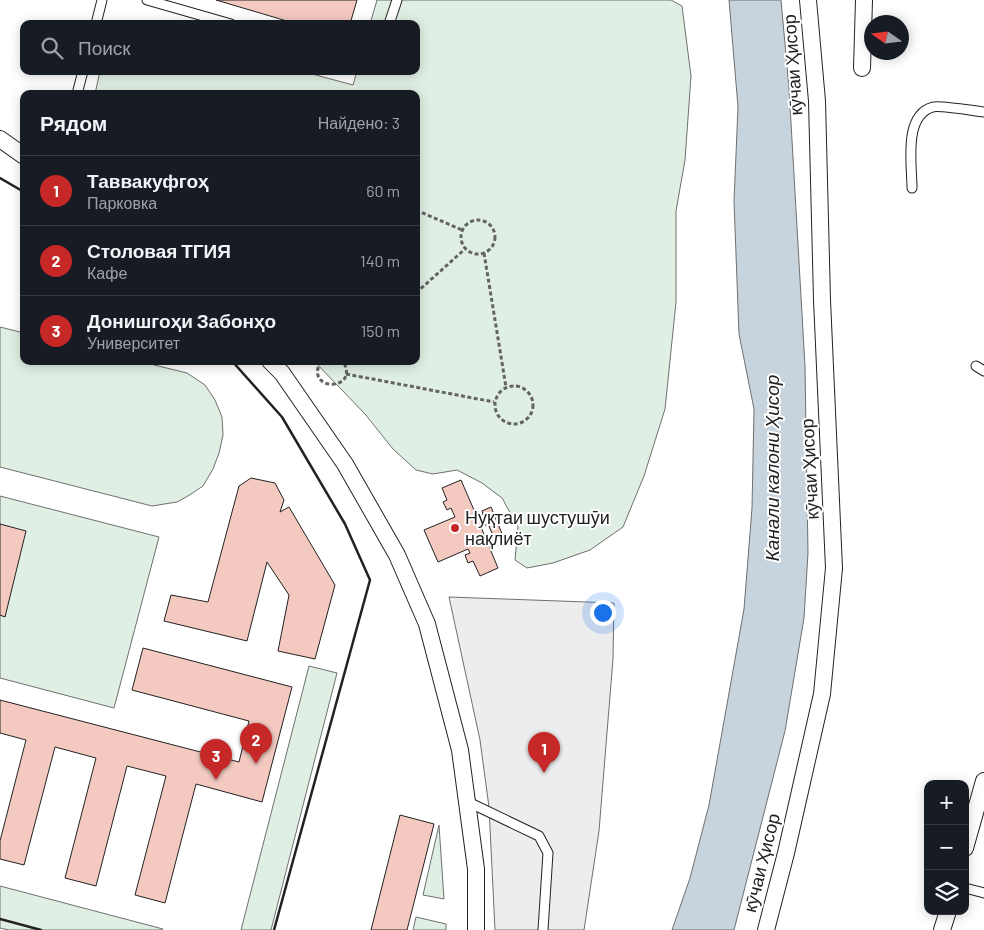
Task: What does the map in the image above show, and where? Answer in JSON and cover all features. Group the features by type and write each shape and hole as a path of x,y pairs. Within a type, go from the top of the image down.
{"street":[{"name":"кӯчаи Ҳисор","path":"766,930 786,853 822,694 834,568 822,300 817,101 808,0"},
{"path":"862,68 864,0"},
{"path":"0,139 20,153"},
{"path":"274,365 282,373 345,464 397,555 428,624 460,750 476,869 476,930"},
{"path":"969,839 979,816 984,781"},
{"path":"942,930 947,915"}],"lane":[{"path":"97,20 102,0"},
{"path":"146,0 217,20"},
{"path":"390,20 397,0"},
{"path":"78,90 82,75"},
{"path":"912,188 912,134 915,120 933,107 984,112"},
{"path":"466,801 539,836 548,853 543,930"},
{"path":"969,889 984,893"}],"path":[{"path":"420,212 462,230"},
{"path":"478,220 490,225 494,231 494,244 490,250 484,253 471,253 465,249 462,243 462,230 472,221 478,220"},
{"path":"420,289 465,249"},
{"path":"484,253 506,387"},
{"path":"319,365 317,368 321,380 326,384 333,385 339,384 344,379 345,365"},
{"path":"346,374 494,402"},
{"path":"516,386 523,388 529,393 532,400 533,408 530,415 518,424 504,422 495,410 494,402 497,395 506,387 516,386"}],"green space":[{"path":"377,0 671,0 682,6 691,76 685,160 676,211 676,302 665,409 644,476 623,527 590,550 553,563 527,568 515,560 518,527 502,498 482,483 457,470 433,474 416,470 393,449 365,414 318,365 420,365 420,90 96,90 99,75 316,75 353,85 356,75 420,75 420,20 371,20"},
{"path":"0,327 20,332 20,365 154,365 187,373 205,385 215,400 222,417 223,435 213,469 203,486 177,502 152,506 0,467"},
{"path":"0,496 159,537 114,708 0,678"},
{"path":"309,666 337,673 271,930 241,930"},
{"path":"439,825 444,899 423,895"},
{"path":"0,886 163,929 9,930 0,928"},
{"path":"416,917 446,924 446,930 413,930"}],"shaded area":[{"path":"449,597 614,603 613,659 599,831 584,930 495,930 489,807 480,740"}],"water":[{"name":"Канали калони Ҳисор","path":"729,0 781,0 789,88 805,366 808,553 804,618 785,731 734,930 672,930 690,878 709,805 744,609 752,508 754,409 739,334 734,201 738,107"}],"building":[{"path":"216,0 357,0 351,20 284,20"},
{"path":"251,478 275,483 284,500 280,512 289,507 335,585 315,659 278,651 289,595 267,562 247,641 164,621 171,595 208,602 239,486"},
{"name":"Нуқтаи шустушӯи нақлиёт","path":"461,480 477,517 483,514 482,511 491,507 503,536 495,540 488,524 481,527 498,568 480,576 473,561 468,563 465,555 470,553 468,549 438,562 424,530 455,517 451,508 447,510 443,502 447,500 442,488"},
{"path":"0,524 26,531 5,617 0,615"},
{"path":"143,648 292,687 262,802 196,784 165,903 135,895 166,776 127,766 96,886 65,878 96,758 55,747 24,865 0,859 0,841 26,740 0,733 0,700 239,762 249,721 132,690"},
{"path":"400,815 434,824 407,930 371,930"}],"wall":[{"path":"0,178 20,190"},
{"path":"236,365 282,417 345,524 370,580 274,930"},
{"path":"0,919 41,930"}],"place":[{"name":"Нуқтаи шустушӯи нақлиёт","path":"455,528"},
{"name":"Столовая ТГИЯ","path":"256,764"},
{"name":"Таввакуфгоҳ","path":"544,773"},
{"name":"Донишгоҳи Забонҳо","path":"216,780"}]}
